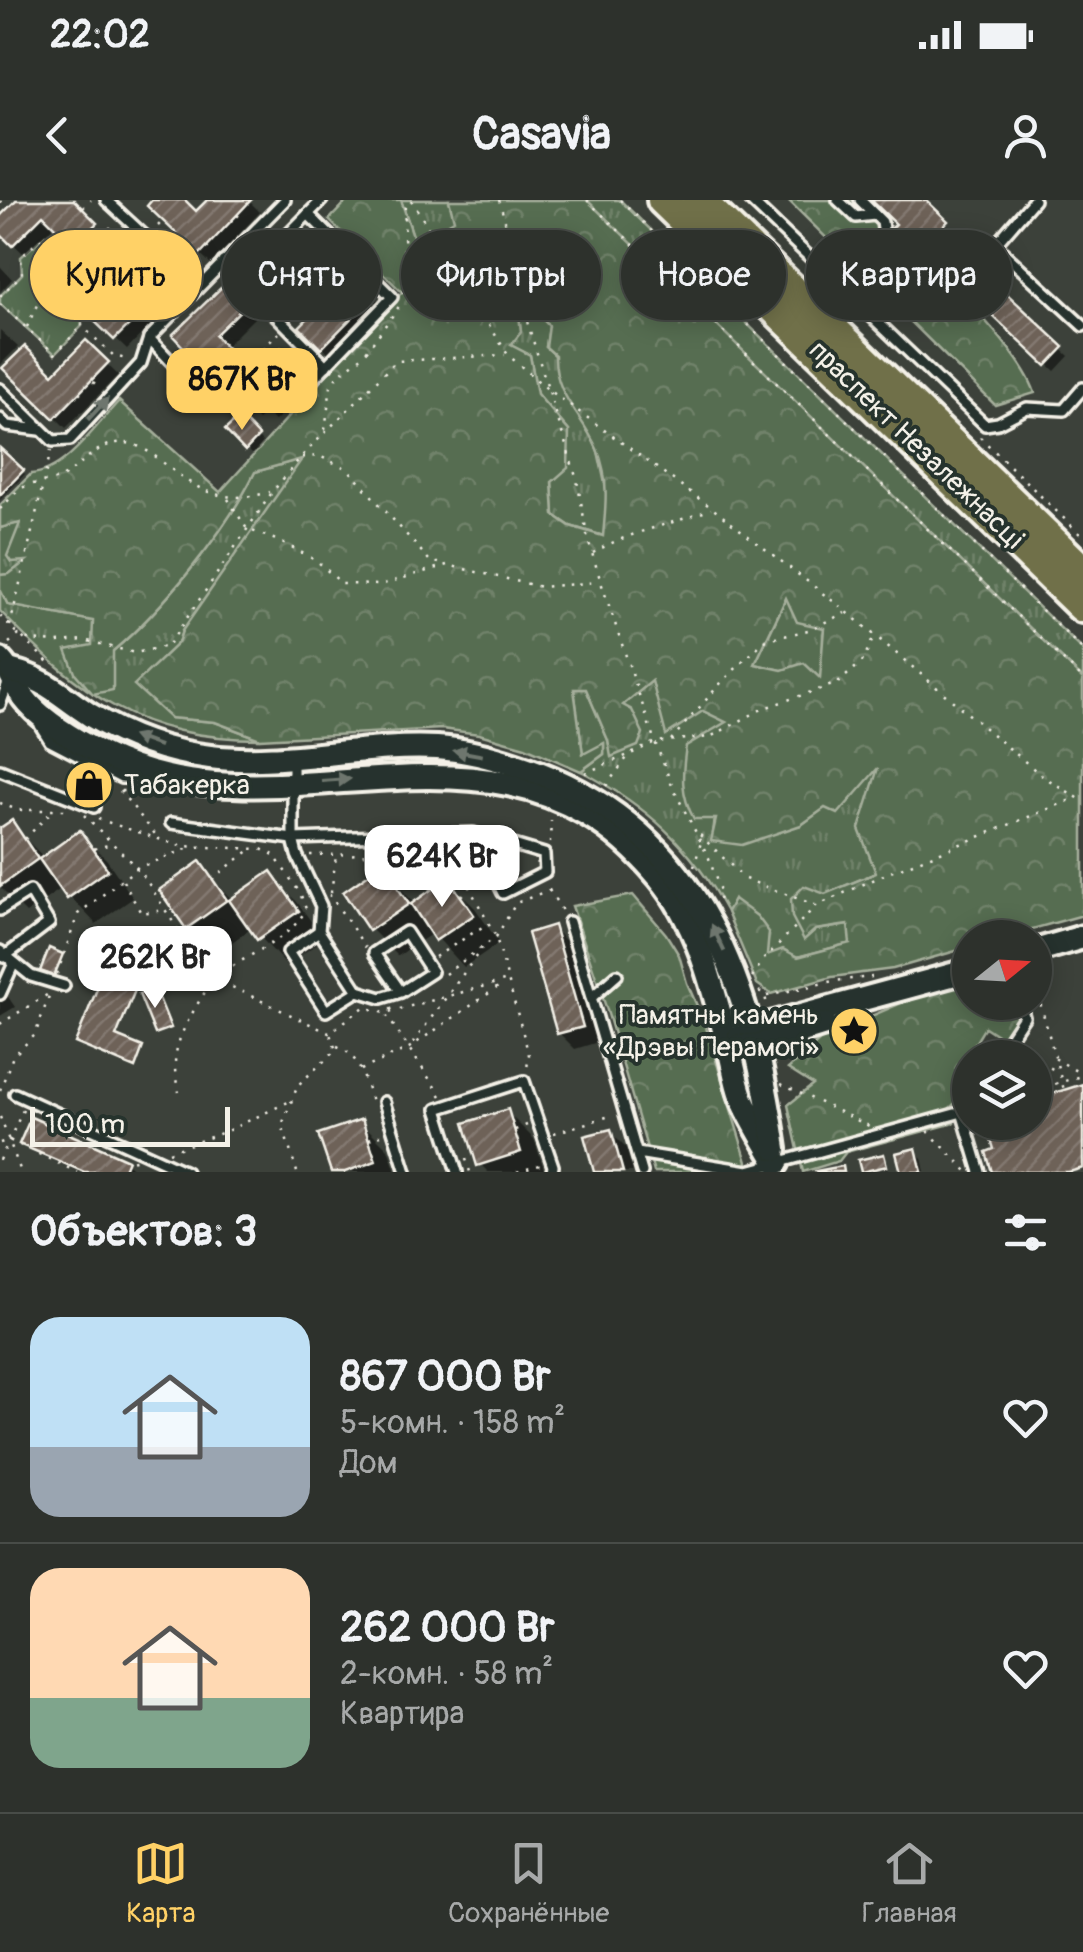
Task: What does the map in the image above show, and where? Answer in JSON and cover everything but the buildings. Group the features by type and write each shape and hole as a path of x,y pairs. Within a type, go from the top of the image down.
{"highway":[{"name":"праспект Незалежнасці","path":"662,200 1083,607"},
{"name":"праспект Незалежнасці","path":"699,200 1083,571"}],"street":[{"path":"4,661 23,698 56,725 92,750 169,777 226,786 404,776 468,777 521,786 572,804 628,844 661,879 689,926 703,960 741,1097 778,1167"},
{"path":"4,661 39,678 92,716 158,746 212,758 411,748 471,752 527,768 587,795 637,828 703,906 734,974 769,1103 778,1167"},
{"path":"1052,946 1083,937"},
{"path":"728,1044 952,975"}],"lane":[{"path":"106,200 138,230"},
{"path":"255,230 285,200"},
{"path":"292,230 322,200"},
{"path":"750,200 806,254"},
{"path":"838,200 856,217 875,215"},
{"path":"860,200 882,222 883,230"},
{"path":"1034,200 995,244 1083,326"},
{"path":"294,399 392,297 308,214"},
{"path":"202,283 222,263"},
{"path":"0,389 53,441 70,440 142,362 149,338 166,320"},
{"path":"280,320 326,366"},
{"path":"834,330 844,320"},
{"path":"875,320 985,425 1028,408 1064,410 1083,388"},
{"path":"149,338 199,390"},
{"path":"2,423 42,430"},
{"path":"0,705 4,661"},
{"path":"294,756 293,839 320,906 319,931 358,991 381,998 400,992 432,972 406,932 374,953 400,992"},
{"path":"0,770 94,807"},
{"path":"171,823 293,839 473,833 544,854 545,872 503,893 473,833"},
{"path":"0,910 30,891 50,923 6,957 0,994"},
{"path":"568,922 642,1172"},
{"path":"319,931 288,952 326,1011 358,991"},
{"path":"6,957 56,987"},
{"path":"590,998 617,974"},
{"path":"457,1172 438,1109 524,1081 552,1167"},
{"path":"15,1094 186,1172"},
{"path":"384,1102 406,1172"},
{"path":"637,1153 748,1172 778,1167 952,1115"},
{"path":"970,1140 980,1172"}],"path":[{"path":"83,208 91,200"},
{"path":"410,200 508,355 545,387 847,612 1040,775 1083,801"},
{"path":"499,200 511,242 512,274 576,480 592,554 655,742 717,879 720,904"},
{"path":"587,200 1083,679"},
{"path":"620,200 1083,650"},
{"path":"0,201 8,209"},
{"path":"237,215 242,219"},
{"path":"158,226 163,221"},
{"path":"0,296 22,274 20,257 30,248"},
{"path":"0,304 55,354 82,326"},
{"path":"26,328 30,319"},
{"path":"81,320 82,326 114,356 142,362"},
{"path":"266,364 257,354 286,326"},
{"path":"4,661 19,635 43,641 84,640 134,653 168,646 273,491 396,360 508,355"},
{"path":"93,382 98,386"},
{"path":"79,393 86,399"},
{"path":"0,510 16,492 64,476 106,446 120,442 141,448 176,475 228,499 273,491"},
{"path":"301,458 319,456 348,469 429,560 541,588 601,582"},
{"path":"10,626 47,472"},
{"path":"228,499 247,529 317,561 342,584 380,585 448,565"},
{"path":"592,554 615,540 676,524 712,508"},
{"path":"670,741 718,685 764,642 808,630 847,612"},
{"path":"581,775 655,742 710,737 764,708 838,682 862,662 874,636"},
{"path":"605,788 630,755"},
{"path":"121,791 160,840"},
{"path":"751,978 764,959 816,906 888,872 1078,798"},
{"path":"0,803 17,810"},
{"path":"25,839 56,808"},
{"path":"82,814 193,847 251,849 274,855 451,853 488,923 510,980 530,1054 524,1081"},
{"path":"695,830 746,879 816,906"},
{"path":"694,867 701,840"},
{"path":"94,849 112,843"},
{"path":"0,1090 14,1056 35,1034 56,987 78,914 137,868 193,847"},
{"path":"212,878 251,849"},
{"path":"330,894 336,854"},
{"path":"395,883 407,854"},
{"path":"178,1092 172,1070 178,1039 198,1002 216,979 297,926 306,908 274,855"},
{"path":"122,880 141,912 165,910"},
{"path":"284,889 292,883"},
{"path":"461,896 469,887"},
{"path":"549,890 568,922"},
{"path":"431,959 488,923"},
{"path":"410,1048 484,946"},
{"path":"765,996 833,981 879,976"},
{"path":"410,1048 386,1013 510,980"},
{"path":"362,1070 410,1048 510,980"},
{"path":"0,1024 56,987"},
{"path":"1045,1020 1064,1090"},
{"path":"330,1033 336,1045 348,1050 362,1070 373,1105 384,1102"},
{"path":"297,1172 282,1125 298,1085 330,1056 336,1045"},
{"path":"1056,1059 1083,1075"},
{"path":"1052,1065 1056,1059"},
{"path":"0,1075 6,1078"},
{"path":"1052,1085 1083,1075"},
{"path":"777,1082 883,1133"},
{"path":"153,1158 227,1131 290,1101"},
{"path":"0,1160 24,1108"},
{"path":"543,1136 624,1112"},
{"path":"0,1117 21,1172"},
{"path":"920,1123 968,1172"},
{"path":"368,1139 393,1131"},
{"path":"0,1143 9,1140 77,1172"},
{"path":"134,1158 137,1172"},
{"path":"518,1172 552,1167"}],"green space":[{"path":"348,200 401,200 411,230 401,230 401,291 381,271 381,230 339,230 329,220"},
{"path":"401,200 449,200 455,220 437,230 411,230"},
{"path":"449,200 587,200 621,233 621,320 711,320 1083,679 1083,915 1052,924 1052,920 952,920 952,952 893,969 832,977 771,994 757,984 727,912 734,899 757,916 769,932 767,955 783,949 798,957 850,943 848,925 815,930 804,940 792,917 791,899 804,886 825,894 876,873 859,829 878,768 838,814 825,808 801,825 742,845 711,841 716,819 694,819 684,792 686,746 726,722 703,711 666,735 652,681 623,705 632,710 643,733 638,746 611,757 608,740 586,689 574,689 583,754 604,743 604,754 581,771 525,747 442,729 260,739 215,722 170,718 134,685 178,643 182,631 302,459 255,472 228,519 192,568 113,651 113,690 93,694 75,673 66,650 92,645 93,621 8,605 0,589 0,575 9,574 26,561 11,562 7,556 20,523 0,528 0,505 31,474 57,465 68,456 119,401 220,492 377,320 381,320 401,293 401,320 520,320 521,332 511,345 530,355 537,394 569,431 568,468 552,482 554,515 570,526 603,536 606,492 601,460 559,382 555,355 546,347 549,326 543,320 601,320 601,230 436,230 454,220","holes":["786,598 797,622 824,628 820,678 804,663 782,670 755,664"]},
{"path":"584,200 620,200 651,230 621,230 621,236"},
{"path":"788,200 861,200 893,230 818,230"},
{"path":"30,249 30,320 82,320 82,326 55,354 0,304 0,296 22,274 21,257"},
{"path":"519,320 543,320 549,326 546,347 555,355 598,451 607,493 604,536 570,526 554,515 552,482 569,431 537,394 530,355 510,345 521,332"},
{"path":"709,320 743,320 1083,650 1083,679"},
{"path":"909,320 985,320 1007,346 1035,393 995,405"},
{"path":"304,458 182,631 178,643 161,662 170,718 215,722 260,739 179,731 115,707 58,666 0,611 0,589 8,605 94,621 92,646 67,650 113,651 192,568 228,519 255,472"},
{"path":"21,522 28,560 9,574 0,575 0,528"},
{"path":"787,597 824,628 821,679 755,664"},
{"path":"653,680 727,723 712,841 801,825 880,766 876,873 825,894 804,939 815,930 849,925 851,943 797,957 766,955 734,899 727,912 699,867 665,830 626,798 581,771 604,754 604,744 583,755 574,689 586,689 612,757 622,705"},
{"path":"36,694 68,722 93,734 260,767 274,773 274,777 193,774 145,762 79,731 45,707"},
{"path":"417,758 497,767 502,773 416,767 313,774 316,770"},
{"path":"633,895 679,955 705,1024 750,1172 654,1172 572,906"},
{"path":"952,983 952,1020 1015,1020 1002,1038 985,1027 977,1040 952,1040 952,1124 846,1152 839,1161 803,1172 788,1105 813,1085 788,1069 823,1037"}],"place":[{"name":"Табакерка","path":"89,785"},
{"name":"Памятны камень «Дрэвы Перамогі»","path":"854,1031"}]}
